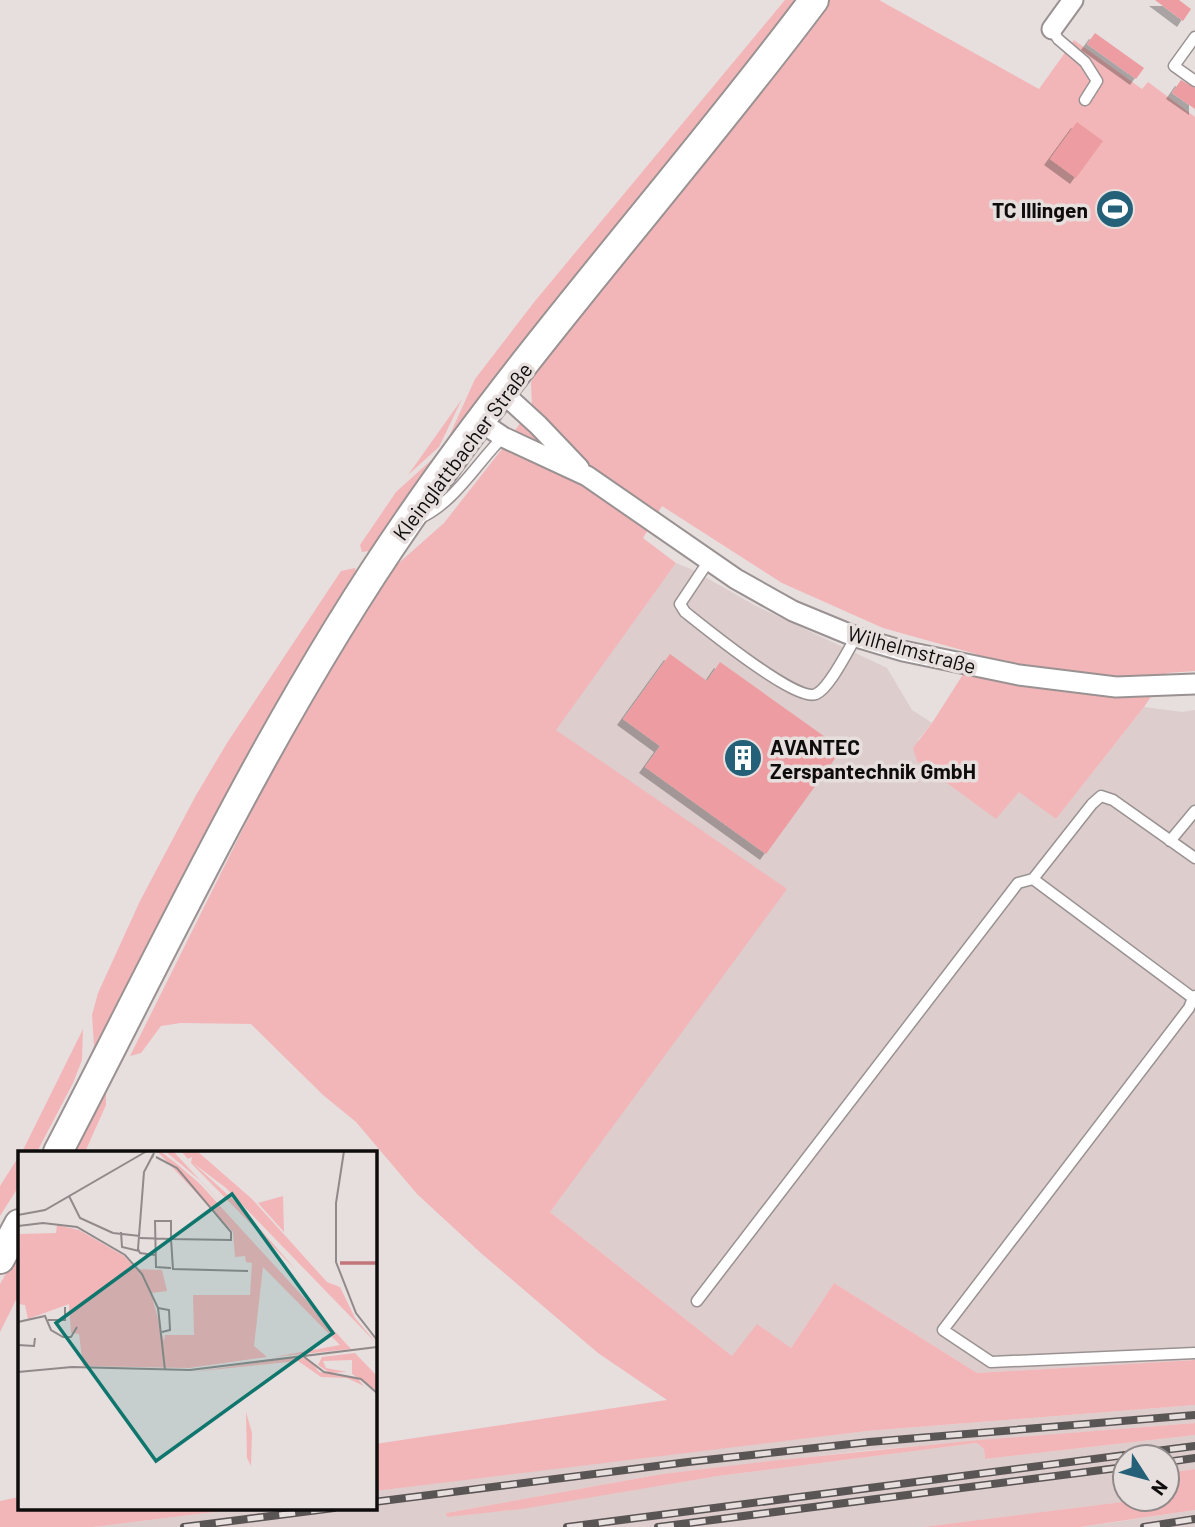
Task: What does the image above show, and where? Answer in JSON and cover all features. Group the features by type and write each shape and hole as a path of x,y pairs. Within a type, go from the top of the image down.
{"street":[{"name":"Kleinglattbacher Straße","path":"59,1151 166,940 288,711 407,523 492,430 503,394 759,74 814,0"},
{"path":"1052,29 1073,0"},
{"name":"Wilhelmstraße","path":"503,394 538,425 587,476"},
{"name":"Wilhelmstraße","path":"492,430 587,476 708,562 793,611 856,637 903,651 1019,675 1116,687 1195,684"}],"lane":[{"path":"1052,29 1058,39 1085,62 1097,81 1085,100"},
{"path":"1195,37 1174,66 1195,81"},
{"path":"708,562 680,604 685,612 776,680 804,695 815,695 825,687 856,637"},
{"path":"697,1301 1018,883 1033,879 1092,804 1101,796 1113,800 1195,858"},
{"path":"1170,841 1195,811"},
{"path":"1033,879 1194,998 943,1330 991,1362 1195,1353"}],"shaded area":[{"path":"785,0 805,0 447,441 475,379 535,301"},
{"path":"824,0 879,0 1039,89 1074,40 1142,89 1148,82 1195,117 1195,671 1167,673 1144,707 1056,819 1019,792 996,819 917,761 913,748 976,654 883,628 782,583 662,506 643,538 676,563 556,730 787,889 550,1212 732,1356 757,1324 791,1348 834,1283 977,1373 1195,1360 1195,1405 867,1431 376,1491 376,1444 667,1400 598,1353 482,1254 417,1194 356,1122 323,1095 251,1024 181,1023 161,1026 141,1053 130,1056 298,718 392,569 444,523 532,406 531,383 535,371"},
{"path":"462,399 439,447 408,475"},
{"path":"439,456 376,550 362,552 360,545 396,492"},
{"path":"676,563 756,606 887,668 912,710 932,723 918,740 1019,791 1056,819 1144,707 1182,712 1195,710 1195,1360 977,1373 834,1283 791,1348 732,1356 550,1212 590,1156 555,730"},
{"path":"355,568 358,577 88,1069 94,1046 92,1015 98,993 140,901 195,797 227,743 341,571"},
{"path":"83,1029 82,1060 73,1083 38,1151 22,1151"},
{"path":"104,1093 106,1094 106,1105 85,1151 68,1151"},
{"path":"18,1158 18,1188 0,1216 0,1186"},
{"path":"18,1252 18,1296 0,1332 0,1284"},
{"path":"1195,1405 1195,1423 870,1450 662,1474 446,1513 505,1511 718,1476 977,1443 984,1449 985,1459 1111,1445 1111,1504 923,1527 93,1527 231,1510 376,1510 376,1491 867,1431"},
{"path":"1195,1423 1195,1435 985,1459 984,1449 977,1443 718,1476 522,1509 447,1517 446,1513 662,1474 968,1441"},
{"path":"1195,1435 1195,1469 1181,1471 1181,1443 1125,1443"},
{"path":"1195,1469 1195,1510 1181,1512 1181,1471"},
{"path":"18,1497 18,1510 231,1510 93,1527 0,1527 0,1501"},
{"path":"1111,1503 1111,1513 1175,1513 1080,1527 923,1527"},
{"path":"1195,1510 1195,1527 1080,1527 1181,1513"}],"building":[{"path":"1155,0 1179,0 1191,9 1183,21"},
{"path":"1095,33 1144,68 1136,79 1087,44"},
{"path":"1181,80 1195,88 1195,109 1172,93"},
{"path":"1077,122 1103,141 1076,178 1050,159"},
{"name":"AVANTEC Zerspantechnik GmbH","path":"670,654 707,681 720,662 842,749 766,854 645,767 660,746 623,719"}],"railway":[{"path":"376,1502 869,1442 1195,1415"},
{"path":"567,1527 1195,1446"},
{"path":"1181,1460 1195,1458"},
{"path":"658,1527 1111,1469"},
{"path":"184,1527 318,1510"},
{"path":"1144,1527 1195,1519"}],"place":[{"name":"TC Illingen","path":"1115,209"},
{"name":"AVANTEC Zerspantechnik GmbH","path":"743,758"}]}
